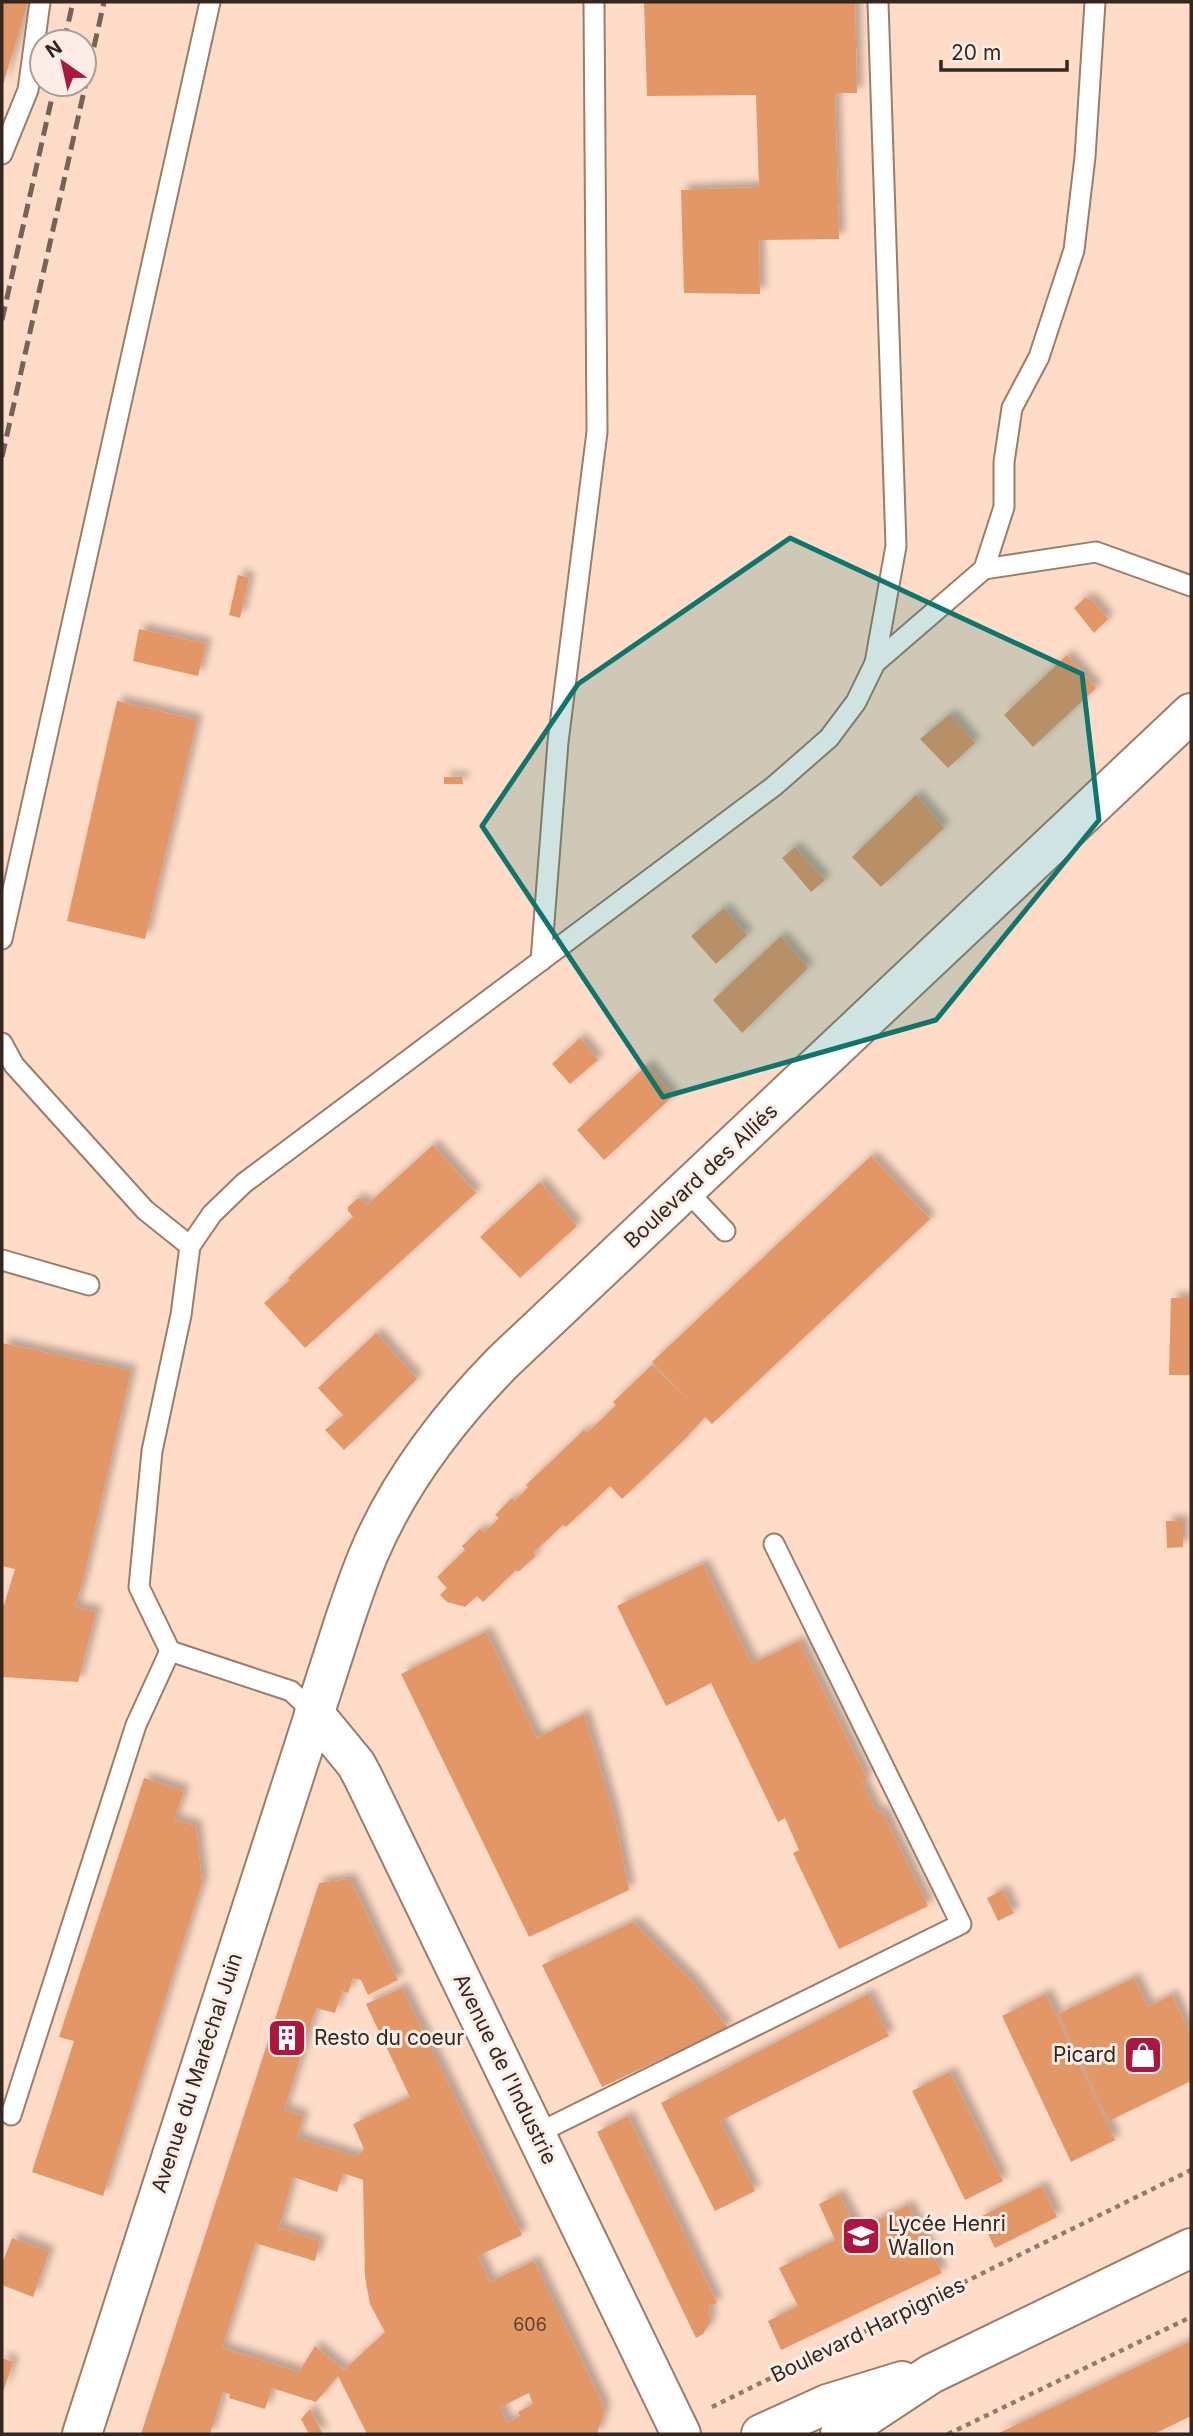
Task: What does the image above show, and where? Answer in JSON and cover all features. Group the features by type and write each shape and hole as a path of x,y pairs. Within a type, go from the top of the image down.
{"main road":[{"name":"Boulevard des Alliés","path":"314,1713 370,1550 400,1493 441,1431 503,1362 1191,713"},
{"name":"Avenue de l'Industrie","path":"314,1713 356,1764 363,1777 678,2430"},
{"name":"Avenue du Maréchal Juin","path":"82,2434 314,1713"},
{"path":"840,2434 931,2374 1191,2248"},
{"path":"761,2434 847,2396 931,2374"}],"lane":[{"path":"2,154 27,90 40,2"},
{"path":"2,939 10,868 210,2"},
{"path":"541,961 558,742 597,432 594,2"},
{"path":"314,1713 291,1691 170,1650 139,1587 152,1451 181,1315 190,1246 212,1214 244,1183 773,787 829,738 856,702 875,663 896,546 877,2"},
{"path":"875,663 984,569 1004,507 1004,461 1012,408 1039,357 1074,250 1096,2"},
{"path":"984,569 1096,552 1191,586"},
{"path":"2,1043 8,1071 145,1210 190,1246"},
{"path":"686,1190 725,1231"},
{"path":"2,1260 89,1285"},
{"path":"536,2134 961,1924 774,1544"},
{"path":"11,2115 136,1725 170,1650"}],"path":[{"name":"Boulevard Harpignies","path":"678,2430 1191,2170"},
{"path":"948,2434 1191,2317"}],"highlighted area":[{"path":"790,538 1082,674 1099,820 936,1020 663,1097 482,826 578,684"}],"building":[{"path":"2,2 28,2 2,88"},
{"path":"644,2 855,2 857,93 835,93 839,239 759,240 760,294 684,293 681,190 759,187 756,95 647,96"},
{"path":"238,575 249,578 240,618 229,615"},
{"path":"1085,598 1092,600 1108,619 1094,633 1074,608"},
{"path":"139,629 206,644 198,676 133,661"},
{"path":"1067,655 1096,688 1033,747 1004,715"},
{"path":"117,701 197,720 145,939 67,921"},
{"path":"950,714 975,743 948,768 920,739"},
{"path":"444,777 462,777 463,784 444,784"},
{"path":"916,795 944,828 881,887 852,857"},
{"path":"795,847 825,880 811,892 782,858"},
{"path":"724,908 747,935 716,964 691,936"},
{"path":"781,936 808,968 742,1033 713,1000"},
{"path":"580,1038 598,1060 570,1084 552,1064"},
{"path":"647,1065 673,1096 604,1160 577,1130"},
{"path":"433,1145 476,1193 305,1348 264,1303 353,1217 348,1207 357,1199 367,1205"},
{"path":"871,1156 930,1219 712,1424 705,1417 622,1499 610,1486 566,1527 563,1525 533,1553 536,1556 518,1572 516,1570 483,1602 477,1596 465,1607 447,1602 440,1595 447,1588 437,1577 465,1550 462,1546 480,1529 484,1533 499,1518 495,1515 512,1498 515,1501 528,1487 526,1485 584,1430 587,1433 616,1405 613,1402 652,1365 693,1404 652,1362"},
{"path":"540,1182 577,1226 520,1278 480,1237"},
{"path":"1171,1298 1191,1298 1191,1375 1169,1375"},
{"path":"376,1333 417,1379 344,1450 325,1430 343,1415 318,1388"},
{"path":"2,1343 131,1371 75,1607 96,1612 78,1682 2,1677 2,1605 15,1569 2,1566"},
{"path":"1166,1521 1183,1521 1183,1547 1167,1548"},
{"path":"703,1564 752,1664 799,1641 867,1779 862,1782 877,1813 882,1811 928,1906 839,1949 793,1853 799,1850 785,1818 778,1822 711,1683 666,1706 617,1606"},
{"path":"486,1632 537,1738 584,1714 614,1815 629,1890 529,1937 401,1674"},
{"path":"144,1778 184,1791 174,1820 196,1826 202,1882 103,2196 32,2172 74,2041 59,2037"},
{"path":"350,1879 398,1980 368,1995 361,1980 353,1978 348,1993 342,1991 335,2013 316,2008 284,2110 303,2116 297,2138 357,2157 364,2149 353,2124 410,2097 366,2004 402,1988 522,2235 478,2256 490,2282 534,2261 605,2409 597,2434 367,2434 338,2376 316,2402 272,2388 265,2409 229,2398 230,2394 223,2392 210,2434 141,2434 319,1883","holes":["343,2173 363,2180 365,2277 370,2304 385,2332 344,2370 315,2346 299,2372 222,2348 255,2243 315,2261 320,2241 279,2228 293,2177 337,2192","529,2393 533,2404 518,2412 520,2416 507,2423 500,2407"]},
{"path":"1003,1890 1014,1913 998,1921 987,1898"},
{"path":"633,1922 692,1981 728,2028 602,2087 542,1965"},
{"path":"1134,1978 1148,2007 1172,1995 1191,2036 1191,2081 1109,2121 1058,2014"},
{"path":"868,1994 889,2036 720,2121 755,2191 715,2211 661,2103"},
{"path":"1046,1994 1115,2140 1071,2162 1002,2016"},
{"path":"950,2072 1003,2181 965,2200 912,2091"},
{"path":"628,2116 717,2303 709,2306 710,2322 703,2334 696,2338 597,2132"},
{"path":"1042,2186 1057,2217 995,2248 980,2217"},
{"path":"839,2194 858,2230 908,2205 942,2273 781,2350 768,2321 798,2306 779,2268 835,2240 819,2204"},
{"path":"12,2238 49,2252 33,2297 2,2285 2,2264"},
{"path":"1191,2341 1191,2416 1157,2434 997,2434"},
{"path":"2,2358 13,2362 2,2395"},
{"path":"310,2409 323,2434 309,2434 301,2419"}],"railway":[{"path":"67,28 73,2"},
{"path":"2,457 104,2"},
{"path":"2,320 52,98"}],"place":[{"name":"Resto du coeur","path":"287,2038"},
{"name":"Picard","path":"1143,2055"},
{"name":"Lycée Henri Wallon","path":"861,2236"}]}
